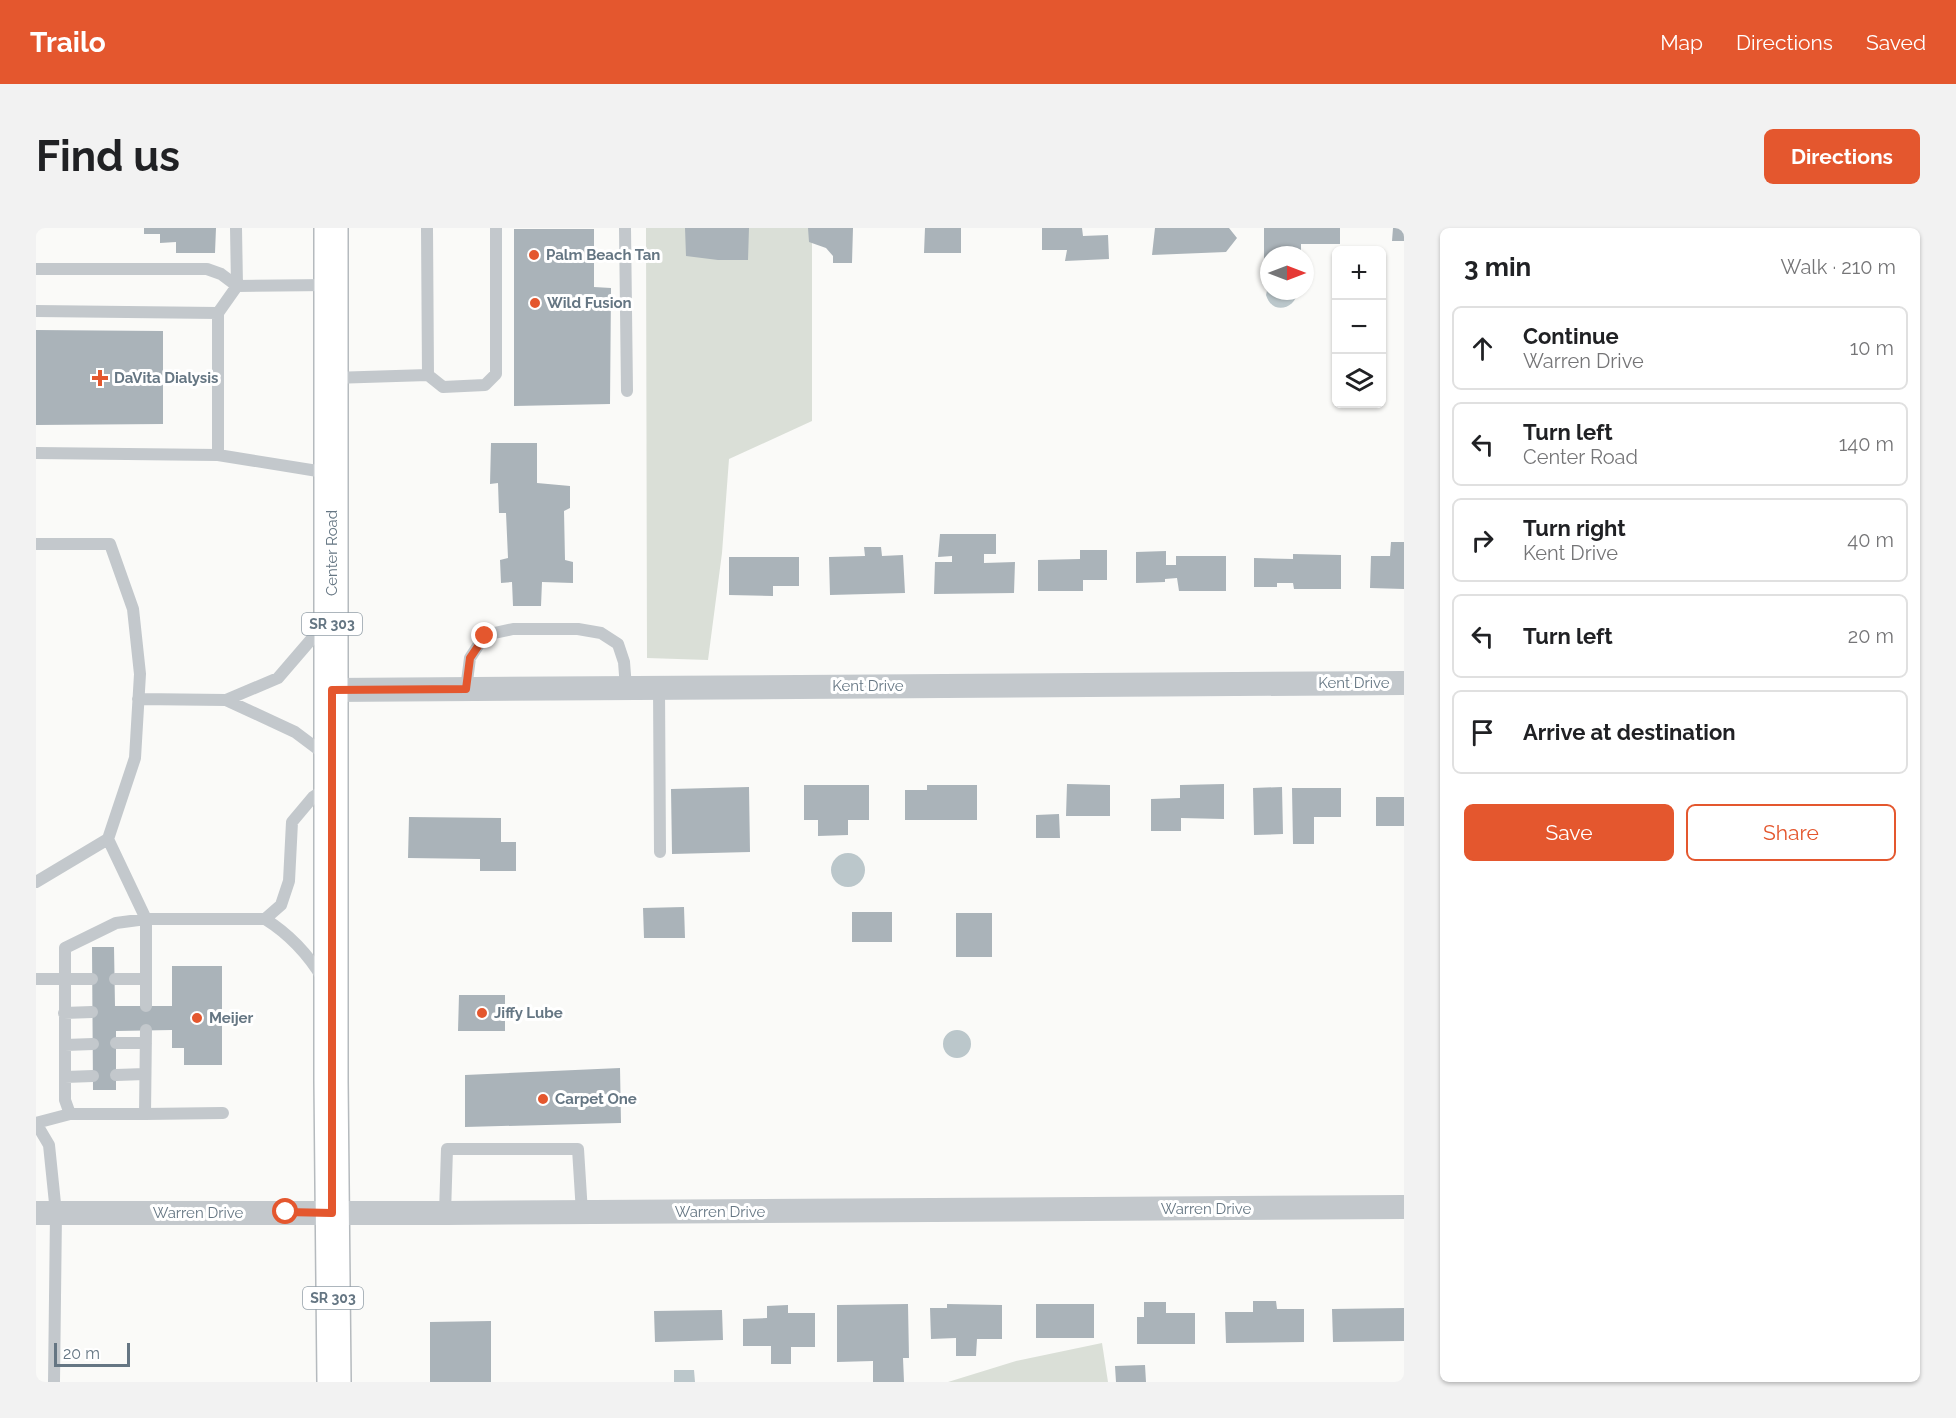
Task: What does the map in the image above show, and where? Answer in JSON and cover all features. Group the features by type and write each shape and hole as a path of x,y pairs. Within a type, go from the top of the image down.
{"main road":[{"name":"Center Road","path":"331,228 334,1382"}],"street":[{"name":"Kent Drive","path":"332,690 1404,683"},
{"name":"Warren Drive","path":"46,1213 582,1213 1404,1207"}],"lane":[{"path":"218,455 218,313 237,286 237,228"},
{"path":"428,228 428,375"},
{"path":"331,378 428,375 442,387 485,386 496,374 496,228"},
{"path":"624,228 627,391"},
{"path":"36,269 207,269 221,274 237,286 331,285"},
{"path":"36,311 218,313"},
{"path":"36,453 218,455 332,474"},
{"path":"36,544 111,544 133,609 140,674 135,758 108,839 36,882"},
{"path":"138,699 226,700 278,678 315,634 332,582"},
{"path":"466,689 470,658 485,636 513,629 578,629 601,633 618,644 624,662 626,688"},
{"path":"659,688 660,852"},
{"path":"226,700 295,732 332,773 292,822 289,881 280,904 265,918"},
{"path":"108,839 146,920 146,1006"},
{"path":"70,1114 65,1100 65,948 116,923 146,920 265,918 302,948 332,994"},
{"path":"36,979 92,979"},
{"path":"115,979 146,979"},
{"path":"64,1012 92,1012"},
{"path":"116,1043 146,1037 145,1114"},
{"path":"65,1045 93,1044"},
{"path":"116,1075 146,1074"},
{"path":"65,1077 93,1076"},
{"path":"54,1382 46,1213 50,1145 36,1123 70,1114 223,1113"},
{"path":"445,1213 447,1149 578,1149 582,1213"}],"shaded area":[{"path":"646,228 812,228 812,421 729,459 722,553 708,660 647,658"},
{"path":"1294,300 1283,308 1278,308 1269,301"},
{"path":"848,853 860,858 865,870 860,882 848,887 836,882 831,870 836,858"},
{"path":"957,1030 967,1034 971,1044 967,1054 957,1058 947,1054 943,1044 947,1034"},
{"path":"1102,1343 1108,1382 948,1382 1016,1361"},
{"path":"674,1370 694,1370 695,1382 674,1382"}],"building":[{"path":"144,228 216,228 215,253 176,253 176,242 160,243 160,234 144,234"},
{"path":"685,228 749,228 748,260 718,260 686,256"},
{"path":"808,228 853,228 852,263 833,263 833,256 826,248 809,242"},
{"path":"925,228 961,228 961,253 924,253"},
{"path":"1042,228 1082,228 1083,236 1108,235 1109,259 1065,261 1067,250 1042,250"},
{"path":"1155,228 1229,228 1237,238 1226,252 1152,255"},
{"path":"1264,228 1340,228 1340,244 1264,246"},
{"path":"1393,228 1404,228 1404,241 1392,241"},
{"path":"514,229 594,229 594,287 611,288 610,404 514,406"},
{"name":"DaVita Dialysis","path":"36,330 163,331 163,424 36,425"},
{"path":"491,443 537,443 537,483 570,486 570,508 564,511 565,560 573,562 573,583 542,582 541,606 513,606 512,582 501,583 500,560 508,558 506,513 499,513 498,483 490,484"},
{"path":"940,534 996,534 996,554 984,554 984,563 1015,562 1014,593 934,594 935,562 952,562 952,556 938,557"},
{"path":"1391,542 1404,542 1404,589 1370,588 1371,556 1390,556"},
{"path":"864,547 881,547 882,556 903,555 905,593 830,595 829,557 865,556"},
{"path":"1080,550 1107,550 1107,580 1083,580 1083,591 1038,591 1038,560 1080,559"},
{"path":"1166,551 1166,565 1176,565 1176,556 1226,556 1226,591 1179,591 1177,578 1165,579 1165,582 1136,583 1136,552"},
{"path":"1293,554 1341,555 1341,589 1294,589 1293,583 1277,583 1277,587 1254,587 1254,558 1293,559"},
{"path":"729,557 799,557 799,586 773,586 773,596 729,595"},
{"path":"1067,784 1110,785 1110,816 1066,816"},
{"path":"1224,784 1224,819 1181,818 1181,831 1151,831 1151,799 1180,798 1180,785"},
{"path":"804,785 869,785 869,820 848,820 848,835 818,836 818,820 804,820"},
{"path":"927,785 977,785 977,820 905,820 905,790 927,790"},
{"path":"749,787 750,852 672,854 671,789"},
{"path":"1282,787 1283,834 1254,835 1253,788"},
{"path":"1292,788 1341,788 1341,817 1314,817 1314,844 1293,844"},
{"path":"1376,797 1404,797 1404,826 1376,826"},
{"path":"1059,814 1060,838 1036,838 1036,815"},
{"path":"409,817 501,818 501,842 516,842 516,871 480,871 480,859 408,858"},
{"path":"684,907 685,938 644,938 643,908"},
{"path":"852,912 892,912 892,942 852,942"},
{"path":"956,913 992,913 992,957 956,957"},
{"path":"92,947 114,947 115,1006 172,1006 172,966 222,966 222,1065 184,1065 184,1048 172,1048 172,1030 116,1031 116,1090 93,1090"},
{"name":"Jiffy Lube","path":"459,995 505,995 505,1031 458,1031"},
{"name":"Carpet One","path":"620,1068 621,1123 465,1127 465,1075"},
{"path":"1253,1301 1276,1301 1277,1309 1304,1309 1304,1342 1226,1343 1225,1312 1253,1312"},
{"path":"1144,1302 1166,1302 1166,1313 1195,1313 1195,1344 1137,1344 1137,1317 1144,1317"},
{"path":"908,1304 909,1358 903,1358 904,1382 873,1382 873,1361 837,1362 837,1305"},
{"path":"947,1304 1002,1305 1002,1339 977,1339 976,1356 956,1356 956,1338 931,1339 930,1308 947,1308"},
{"path":"1036,1304 1094,1304 1094,1338 1036,1338"},
{"path":"788,1305 788,1313 815,1313 815,1347 791,1347 791,1364 771,1364 771,1346 743,1346 743,1319 767,1318 767,1306"},
{"path":"1404,1308 1404,1341 1333,1342 1332,1309"},
{"path":"722,1310 723,1340 655,1342 654,1311"},
{"path":"491,1321 491,1382 430,1382 430,1322"},
{"path":"1145,1365 1146,1382 1116,1382 1115,1366"}],"place":[{"name":"Palm Beach Tan","path":"534,255"},
{"name":"Wild Fusion","path":"535,303"},
{"name":"DaVita Dialysis","path":"100,378"},
{"name":"Jiffy Lube","path":"482,1013"},
{"name":"Meijer","path":"197,1018"},
{"name":"Carpet One","path":"543,1099"}],"route":[{"path":"286,1212 332,1213 332,690 466,689 470,658 485,636"}]}
